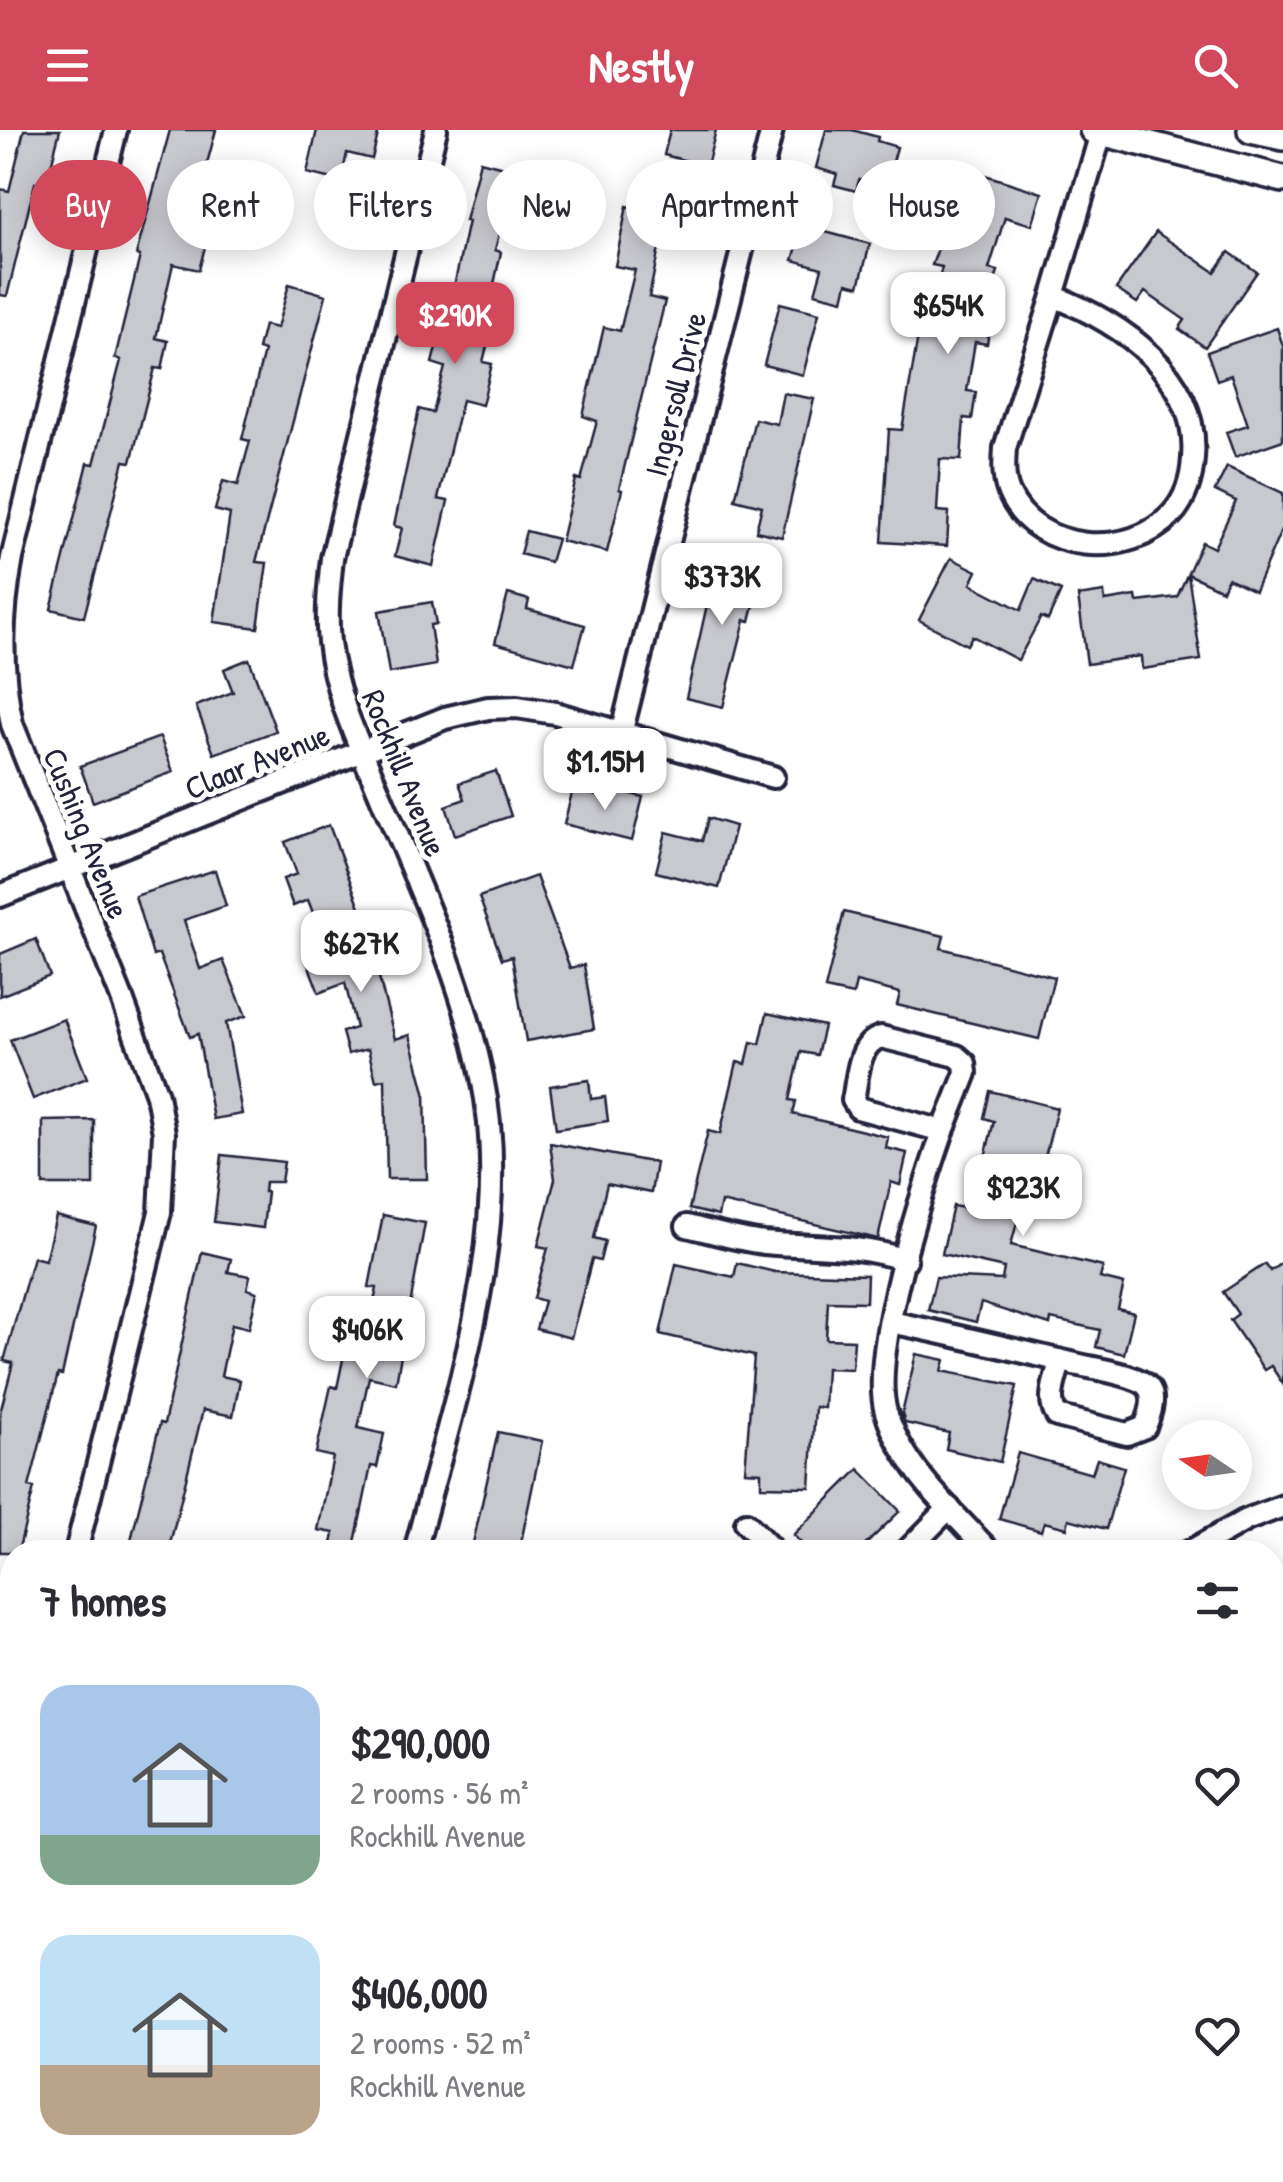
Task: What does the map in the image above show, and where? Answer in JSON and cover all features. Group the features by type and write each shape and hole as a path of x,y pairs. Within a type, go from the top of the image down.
{"street":[{"name":"Cushing Avenue","path":"79,1540 160,1212 164,1133 157,1096 8,707 0,646 3,604 116,130"},
{"name":"Rockhill Avenue","path":"418,1540 482,1282 491,1190 490,1133 483,1078 468,1018 336,680 329,642 328,601 332,558 436,130"},
{"name":"Ingersoll Drive","path":"622,730 772,130"},
{"path":"1252,130 1283,137"},
{"path":"1053,296 1079,306 1150,353 1178,391 1190,426 1192,472 1182,502 1151,532 1129,541 1086,544 1054,536 1029,519 1009,494 1004,474 1005,448 1099,131 1283,180"},
{"name":"Claar Avenue","path":"0,896 445,718 488,708 555,712 772,777"},
{"path":"943,1131 858,1108 853,1100 864,1047 872,1040 882,1038 957,1056 965,1063 966,1073 943,1131 882,1356 886,1411 896,1438 921,1476 979,1540"},
{"path":"687,1226 765,1243 845,1246 906,1260"},
{"path":"890,1322 1060,1361 1144,1383 1151,1392 1152,1413 1145,1427 1127,1434 1058,1416 1052,1399 1060,1361"},
{"path":"1210,1540 1246,1520 1283,1506"},
{"path":"918,1540 949,1508"},
{"path":"746,1523 762,1540"}],"building":[{"path":"24,130 60,130 52,160 30,160 30,203 7,296 0,295 0,189 9,191"},
{"path":"170,130 216,130 208,160 167,160 167,250 204,250 199,270 173,264 156,338 168,341 162,369 155,368 131,462 124,461 84,617 51,609 88,463 94,464 121,360 115,358 140,256 136,255 137,250 147,250 147,215"},
{"path":"317,130 379,130 372,159 347,153 346,160 314,160 314,175 307,173"},
{"path":"670,130 716,130 708,160 664,155"},
{"path":"826,130 852,130 897,147 893,160 853,160 853,190 834,185 837,174 833,173 833,160 818,160"},
{"path":"480,161 487,163 487,250 501,252 491,298 499,299 483,362 492,364 482,405 462,400 438,499 448,501 433,566 395,556 402,528 394,526 419,409 433,413 445,367 432,363 441,328 445,329 462,250 467,250 467,213"},
{"path":"995,178 1042,193 1032,225 1005,217 995,250"},
{"path":"626,211 626,250 659,250 649,297 665,301 607,552 561,541 576,479 581,480 597,421 583,416 604,327 620,331 635,270 615,266"},
{"path":"1156,232 1215,272 1229,252 1257,272 1205,347 1179,329 1185,320 1145,292 1137,303 1116,289"},
{"path":"833,234 853,239 853,250 868,250 859,286 847,283 843,300 815,293 822,268 793,260 796,250 833,250"},
{"path":"937,250 995,250 989,269 998,271 986,312 992,313 987,344 975,342 967,391 976,392 972,419 964,418 961,460 940,459 937,511 949,512 947,546 882,542 889,429 902,430 924,301 932,303 942,267 932,265"},
{"path":"289,284 326,295 256,562 267,563 258,628 214,622 230,514 215,510 223,481 238,485 250,441 242,439 264,351 258,349 264,325 277,328"},
{"path":"780,303 819,313 803,375 764,365"},
{"path":"1277,328 1283,346 1283,440 1235,457 1226,432 1248,425 1231,375 1217,380 1207,352"},
{"path":"783,393 814,399 782,537 756,531 762,506 735,499 755,419 777,424"},
{"path":"1227,467 1283,493 1283,526 1255,591 1228,578 1222,590 1188,574 1201,660 1142,669 1141,656 1087,664 1078,596 1104,592 1105,601 1136,596 1137,602 1177,597 1202,542 1214,548 1236,501 1215,491"},
{"path":"526,531 557,539 550,562 520,554"},
{"path":"720,547 756,557 745,599 755,601 750,621 745,620 723,707 686,698"},
{"path":"951,558 977,571 971,584 1021,610 1034,579 1061,591 1048,620 1041,617 1018,660 972,636 967,645 919,620"},
{"path":"508,594 529,600 527,609 585,625 574,665 495,643"},
{"path":"432,602 436,624 430,625 436,665 389,673 379,611"},
{"path":"249,659 276,731 214,754 196,706 233,692 224,669"},
{"path":"160,737 173,772 93,802 80,766"},
{"path":"496,771 511,816 455,835 446,806 465,799 459,783"},
{"path":"604,787 643,797 632,841 564,824 573,789 602,796"},
{"path":"708,818 735,826 719,888 656,872 666,832 702,841"},
{"path":"329,825 383,968 377,970 395,1039 410,1035 425,1092 427,1179 387,1179 385,1079 376,1081 368,1049 348,1054 342,1032 356,1028 345,983 319,993 306,959 328,951 308,900 293,906 283,879 297,874 285,842"},
{"path":"215,870 226,906 184,920 200,969 223,960 246,1016 226,1023 242,1114 213,1119 198,1034 190,1037 159,954 153,956 135,896"},
{"path":"536,876 570,968 584,965 594,1029 526,1041 512,956 502,959 479,897"},
{"path":"844,912 944,936 941,948 1054,977 1039,1039 897,1005 900,993 856,982 853,995 825,989"},
{"path":"36,939 50,976 0,996 0,954"},
{"path":"767,1013 824,1026 817,1055 801,1052 790,1100 796,1101 793,1114 888,1137 886,1148 907,1153 900,1185 891,1182 878,1239 721,1202 718,1216 689,1209 708,1131 720,1134 737,1062 746,1064 751,1042 760,1044"},
{"path":"64,1019 87,1078 33,1099 10,1040"},
{"path":"589,1080 591,1099 605,1097 608,1121 556,1129 550,1086"},
{"path":"990,1091 1057,1108 1033,1206 1022,1204 1011,1245 1103,1267 1100,1278 1124,1284 1118,1309 1134,1313 1124,1354 1096,1347 1100,1330 1051,1319 1050,1325 981,1303 976,1322 928,1310 936,1277 1002,1280 1004,1268 942,1254 953,1206 969,1209 979,1164 983,1165 994,1121 984,1118"},
{"path":"94,1120 94,1185 43,1185 43,1121"},
{"path":"550,1143 656,1163 651,1193 607,1184 594,1238 605,1241 600,1261 592,1259 571,1338 536,1329 544,1301 534,1298 548,1248 538,1246 555,1179"},
{"path":"222,1155 284,1162 281,1182 265,1182 263,1228 214,1222"},
{"path":"383,1215 425,1223 396,1383 369,1377 358,1428 384,1434 377,1467 371,1466 356,1540 333,1540 334,1533 318,1530 333,1457 316,1453 331,1386 337,1388 346,1345 364,1348 377,1288 369,1287"},
{"path":"56,1216 96,1226 62,1375 58,1374 29,1487 34,1488 21,1540 0,1540 0,1413 13,1363 4,1361 33,1257 45,1260"},
{"path":"202,1252 231,1259 228,1272 250,1276 247,1289 257,1292 249,1328 232,1324 221,1376 240,1380 233,1416 203,1410 171,1540 131,1540 160,1423 164,1424"},
{"path":"1283,1262 1283,1384 1271,1366 1264,1370 1230,1320 1238,1314 1223,1292 1265,1264 1270,1271"},
{"path":"737,1263 775,1272 867,1275 866,1302 828,1301 826,1339 854,1340 852,1369 826,1368 824,1408 815,1407 810,1487 761,1486 761,1472 745,1471 754,1356 660,1334 676,1264 734,1277"},
{"path":"916,1354 945,1360 942,1371 1017,1386 1000,1462 946,1449 949,1433 905,1423 902,1414"},
{"path":"498,1432 542,1441 521,1540 474,1540"},
{"path":"1018,1453 1092,1474 1097,1459 1124,1467 1106,1529 1069,1519 1067,1528 1044,1522 1041,1531 999,1519"},
{"path":"859,1469 900,1511 870,1540 798,1540 793,1535"}]}
